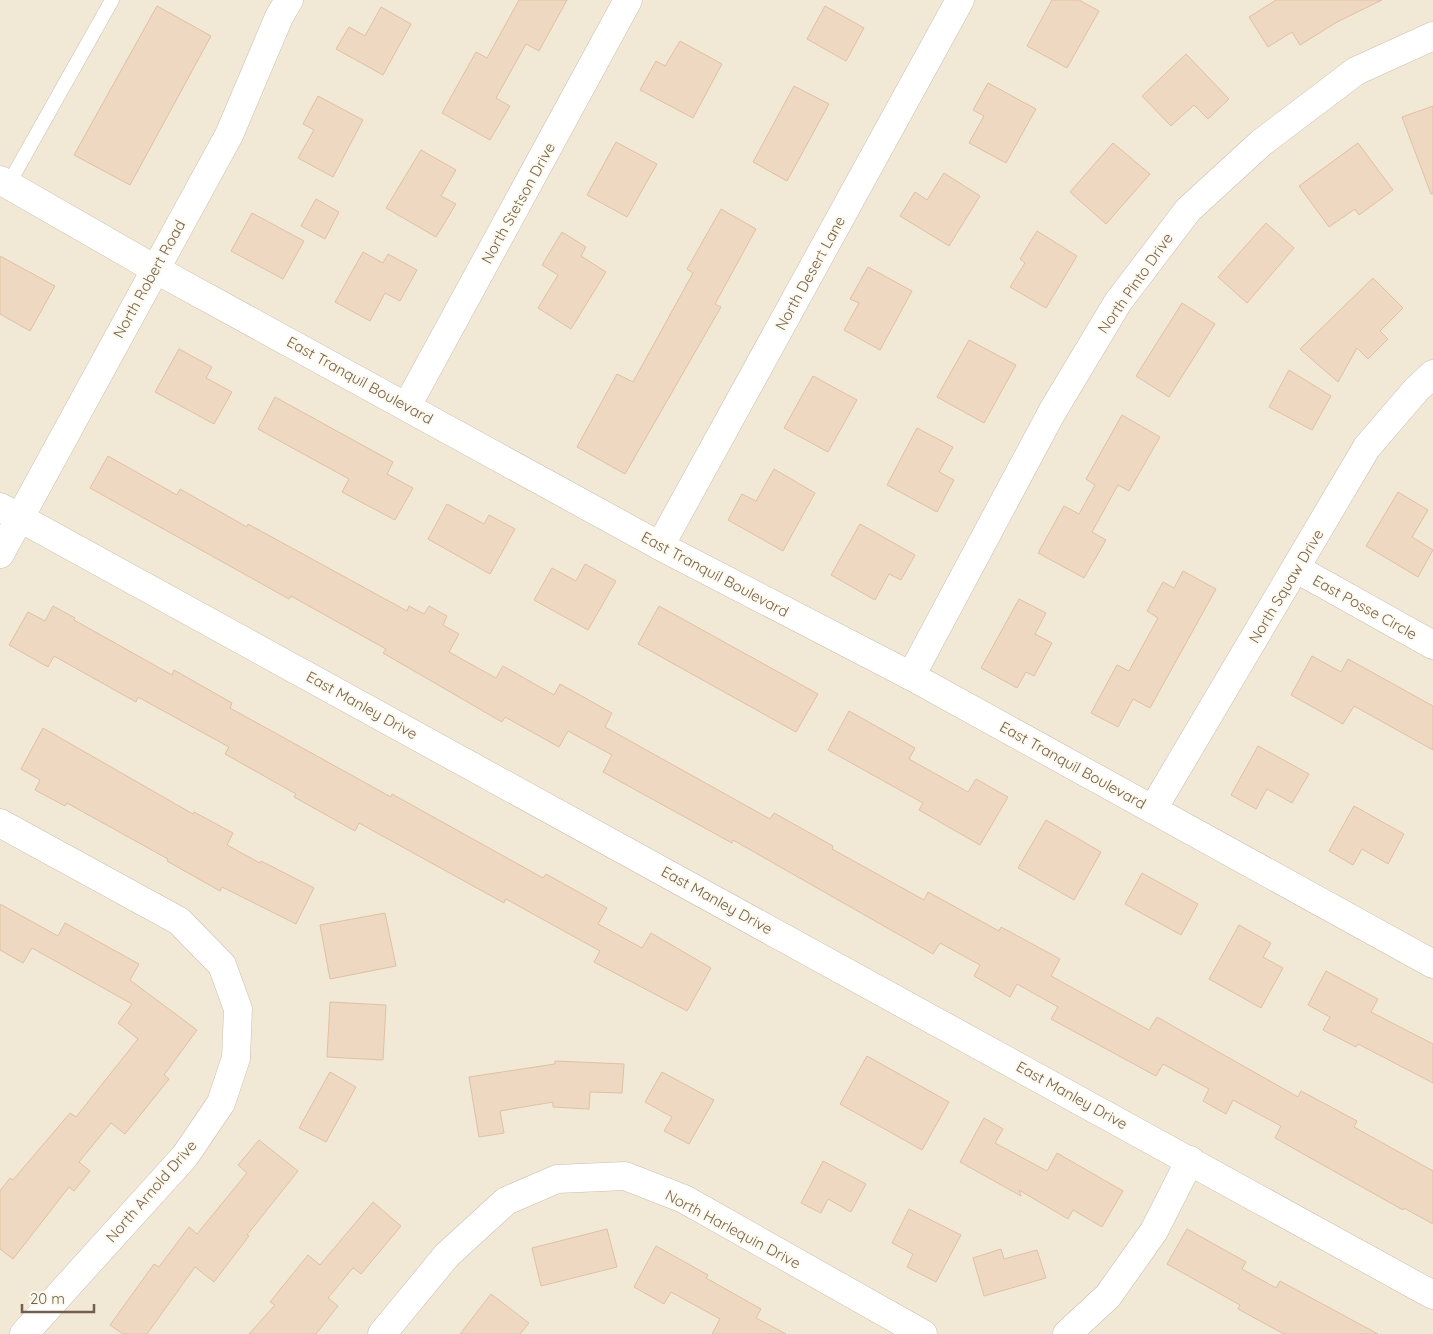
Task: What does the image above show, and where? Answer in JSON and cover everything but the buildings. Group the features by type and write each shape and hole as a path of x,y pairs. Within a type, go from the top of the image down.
{"street":[{"name":"North Robert Road","path":"0,554 10,512 155,269 229,135 289,0"},
{"name":"North Stetson Drive","path":"407,406 628,0"},
{"name":"North Desert Lane","path":"660,546 960,0"},
{"name":"North Pinto Drive","path":"911,676 1052,412 1118,302 1188,210 1261,143 1356,71 1433,36"},
{"name":"East Tranquil Boulevard","path":"4,182 155,269 660,546 911,676 1433,964"},
{"name":"North Squaw Drive","path":"1154,809 1297,569 1367,447 1416,390 1433,374"},
{"name":"East Manley Drive","path":"10,512 1433,1295"},
{"name":"East Posse Circle","path":"1297,569 1433,645"},
{"name":"North Arnold Drive","path":"0,823 180,921 222,965 238,1009 236,1058 221,1103 184,1156 24,1334"},
{"path":"1067,1334 1108,1296 1149,1238 1190,1160"},
{"name":"North Harlequin Drive","path":"382,1334 447,1256 506,1201 557,1178 625,1176 684,1199 923,1334"}],"lane":[{"path":"4,182 112,0"}],"shaded area":[{"path":"0,0 1433,0 1433,1334 0,1334"}]}
